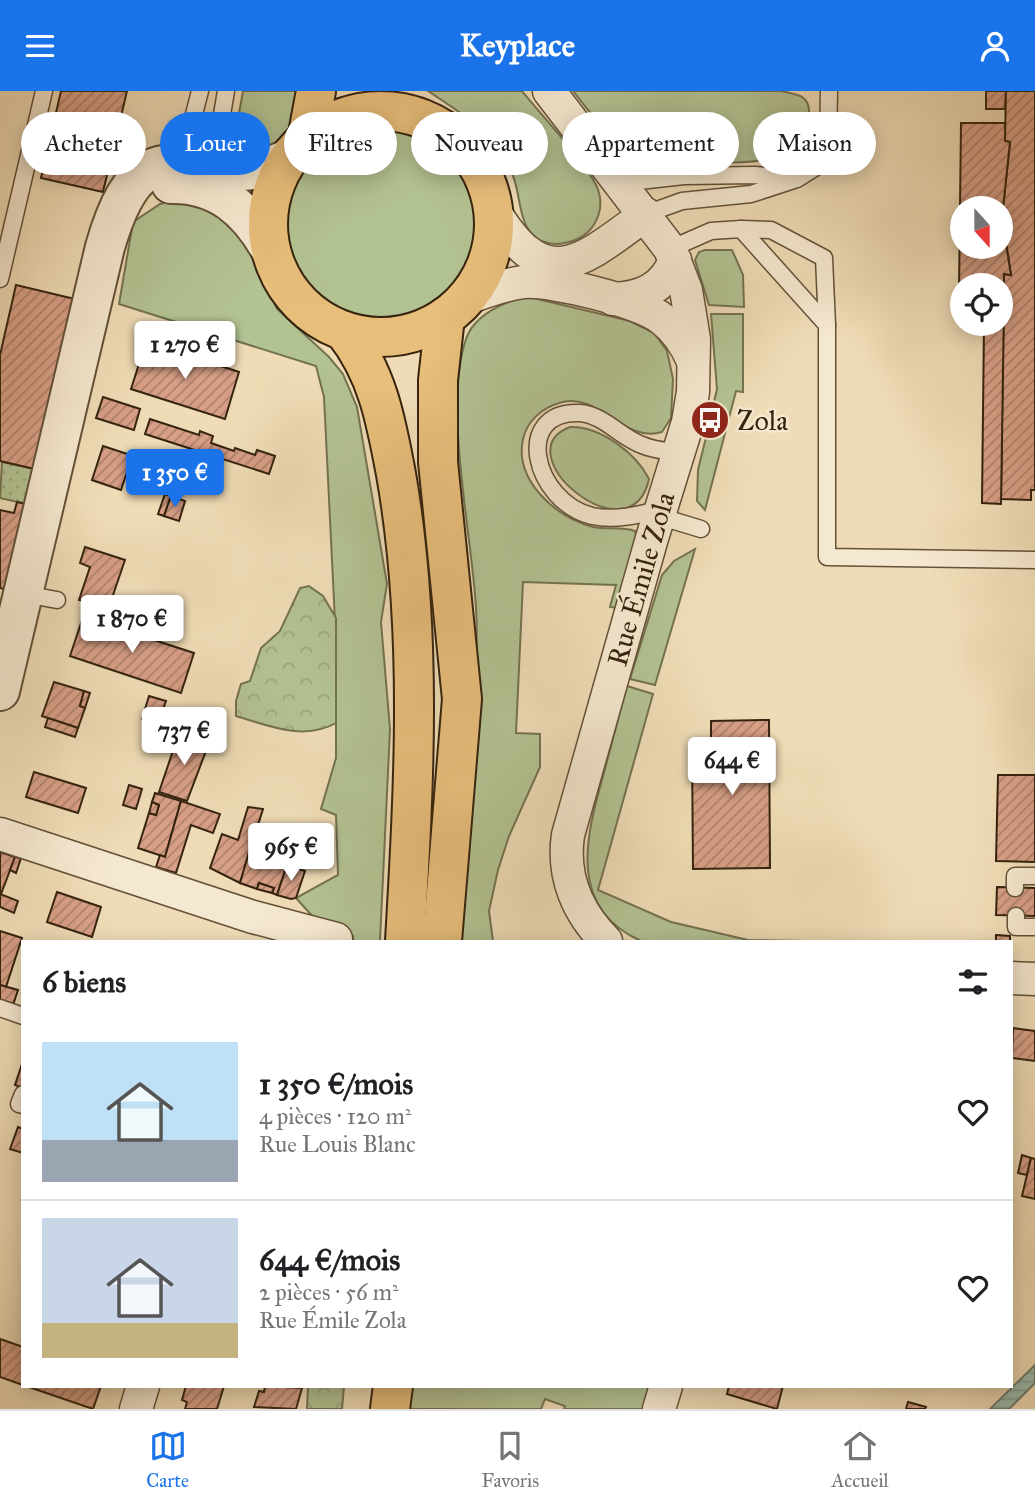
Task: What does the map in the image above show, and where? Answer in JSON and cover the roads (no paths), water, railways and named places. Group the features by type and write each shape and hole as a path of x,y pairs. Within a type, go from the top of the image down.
{"main road":[{"path":"309,112 316,91"},
{"path":"372,112 404,104 448,133 465,148 484,176 493,209 494,233 489,256 456,307 437,394 438,463 462,698 442,940"},
{"path":"284,175 270,202 270,249 283,281 296,300 313,315 344,331 378,337 402,335 456,307"},
{"path":"344,331 363,358 383,404 406,541 412,615 413,712 405,940"},
{"path":"364,1409 367,1388"},
{"path":"390,1409 393,1388"}],"street":[{"name":"Rue Émile Zola","path":"550,91 646,214 673,255 690,306 694,363 691,407 679,453 660,512 618,615 566,851 578,904 605,940"},
{"path":"0,691 40,597 105,247 116,213 133,182 154,166 160,167"},
{"path":"196,175 205,188 231,201 250,218 270,249"},
{"path":"493,209 519,247 539,260 561,263 597,250 646,214"},
{"path":"611,299 637,296 661,284 673,255"},
{"path":"456,307 514,283 539,282 643,308 663,319 681,338 694,363"},
{"path":"0,834 253,917 336,939"},
{"path":"1013,978 1035,979"},
{"path":"136,1409 142,1388"},
{"path":"659,1409 665,1388"}],"lane":[{"path":"198,112 200,91"},
{"path":"218,112 226,91"},
{"path":"646,214 682,201 751,194 797,179 824,162 828,147 829,91"},
{"path":"0,279 43,94"},
{"path":"621,183 684,176 755,175 797,179"},
{"path":"673,255 711,231 741,229 771,230 824,258 827,325 827,557 1035,560"},
{"path":"741,229 827,325"},
{"path":"679,453 642,446 585,414 560,417 548,423 541,434 538,463 541,475 568,505 593,516 611,518 660,512 701,529"},
{"path":"1015,888 1016,876 1035,876"},
{"path":"1016,916 1016,927 1035,927"},
{"path":"0,1008 21,1015"}],"place":[{"name":"Zola","path":"710,420"}]}
